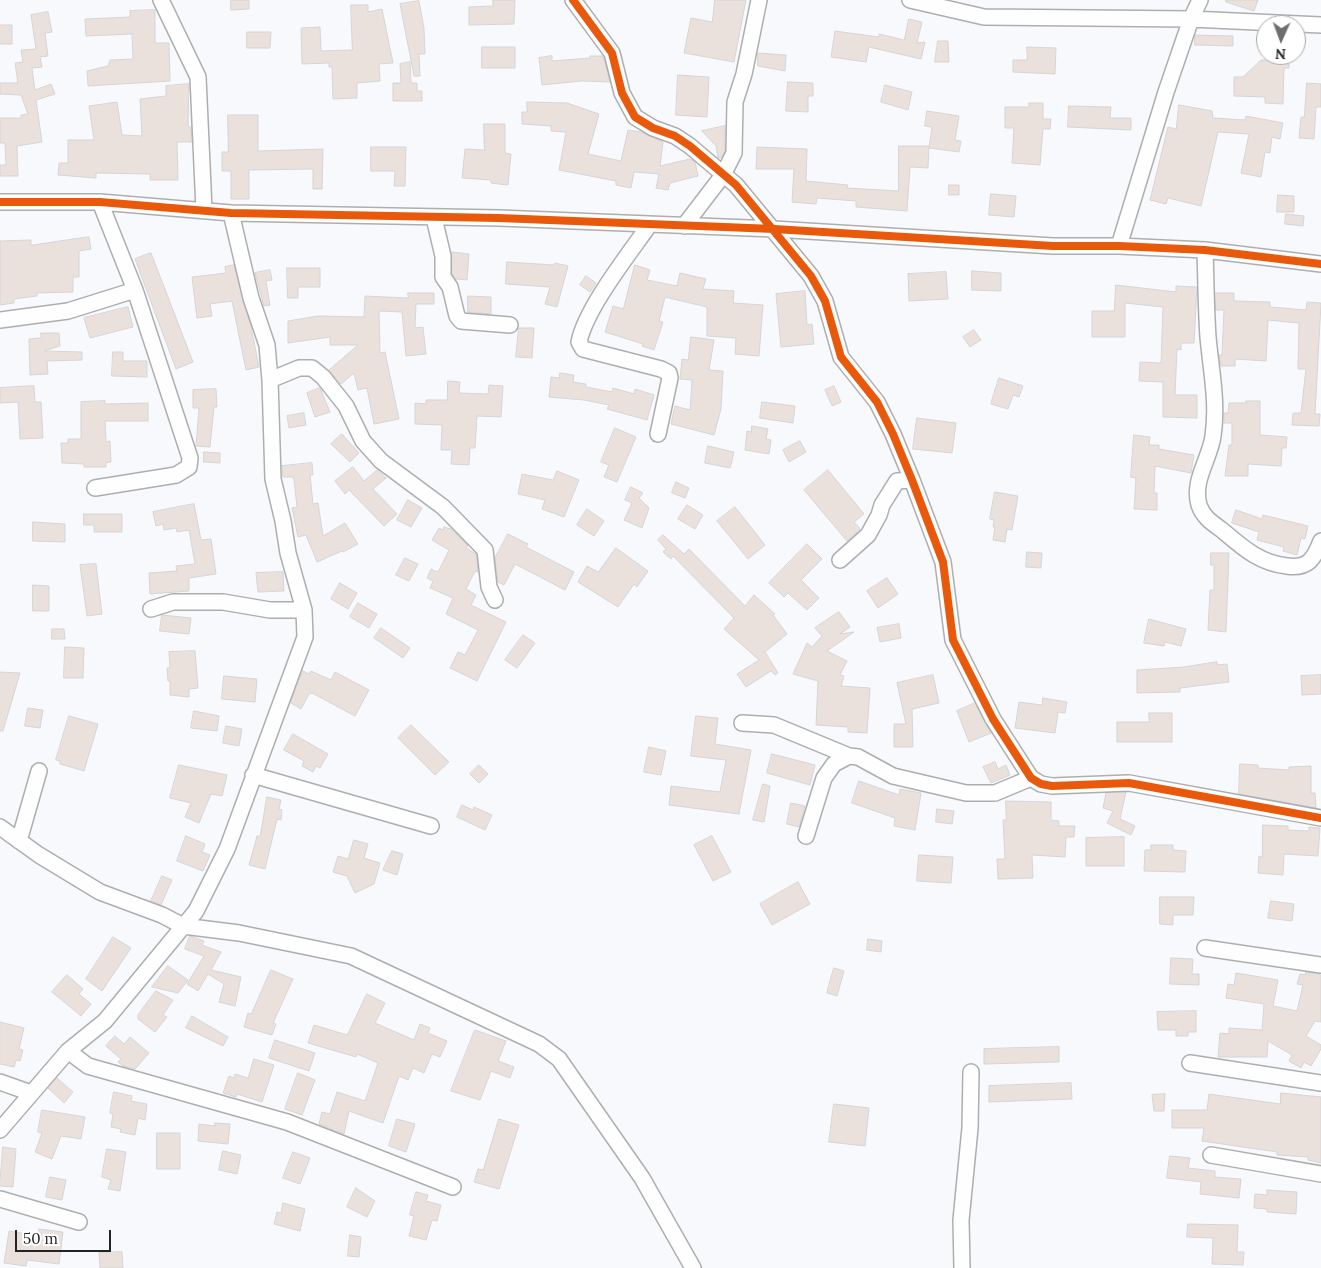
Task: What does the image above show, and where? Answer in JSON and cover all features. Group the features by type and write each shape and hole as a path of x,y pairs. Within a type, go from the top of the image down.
{"street":[{"path":"161,0 198,78 204,210"},
{"path":"573,0 612,53 622,93 635,117 653,128 675,136 738,188 812,276 825,300 841,357 877,402 912,480 943,562 954,640 994,719 1032,778 1041,784 1052,786 1129,783 1321,818"},
{"path":"684,226 723,175 734,153 735,102 744,74 758,0"},
{"path":"910,0 984,17 1191,19 1321,25"},
{"path":"1119,246 1134,191 1191,19 1200,0"},
{"path":"0,202 100,202 231,213 499,218 774,229 1053,246 1119,246 1205,250 1321,264"},
{"path":"95,488 176,475 189,467 190,458 135,290 100,202"},
{"path":"0,1130 68,1051 105,1021 196,911 227,849 252,775 305,637 304,610 288,553 273,479 270,380 266,345 251,298 231,213"},
{"path":"434,218 443,256 443,276 450,287 457,316 461,321 510,325"},
{"path":"650,224 593,310 581,330 579,342 583,349 661,369 669,373 670,378 658,434"},
{"path":"1205,250 1208,338 1215,400 1213,436 1198,486 1199,504 1203,515 1239,546 1256,556 1279,565 1295,567 1308,565 1315,557 1321,541"},
{"path":"0,320 68,311 135,290"},
{"path":"270,380 299,368 312,368 323,377 346,406 363,441 381,461 443,507 485,550 488,587 495,600"},
{"path":"840,560 868,535 879,515 882,505 897,481 912,480"},
{"path":"151,609 173,602 223,602 270,610 304,610"},
{"path":"742,723 774,726 849,756 858,757 893,776 966,793 996,793 1032,778"},
{"path":"806,836 824,778 834,764 849,756"},
{"path":"19,841 39,771"},
{"path":"252,775 431,826"},
{"path":"0,826 39,856 100,892 162,915 183,926 239,933 351,956 539,1044 559,1059 642,1178 692,1268"},
{"path":"1205,948 1321,965"},
{"path":"68,1051 88,1066 287,1122 453,1187"},
{"path":"1190,1063 1321,1083"},
{"path":"962,1268 961,1220 970,1128 971,1072"},
{"path":"0,1082 31,1093"},
{"path":"1211,1155 1321,1174"},
{"path":"0,1199 79,1222"}],"building":[{"path":"231,0 249,0 249,9 231,10"},
{"path":"493,0 515,0 514,24 469,25 469,7 493,6"},
{"path":"715,0 746,0 734,62 684,53 691,18 712,22"},
{"path":"1226,0 1258,0 1254,11 1226,2"},
{"path":"419,1 424,28 425,54 419,54 420,76 414,76 400,4"},
{"path":"351,5 368,5 368,12 382,9 393,63 379,64 380,81 357,83 357,98 333,99 332,67 329,67 329,63 302,64 301,28 320,27 321,51 352,50"},
{"path":"155,10 155,43 169,43 170,81 88,86 87,71 108,66 110,60 133,59 132,34 86,36 85,19 130,17 130,11"},
{"path":"48,12 52,32 45,33 48,56 40,57 42,67 32,68 35,90 51,84 55,94 36,100 42,142 17,146 18,176 0,176 0,165 6,165 5,143 0,143 0,118 21,118 21,115 28,114 21,95 0,94 0,83 18,83 15,63 23,62 21,50 36,49 31,15"},
{"path":"909,19 922,22 917,43 925,42 921,59 869,47 866,62 831,57 835,31 879,37 879,34 904,40"},
{"path":"0,25 12,25 12,44 0,44"},
{"path":"247,32 271,32 270,48 247,48"},
{"path":"1195,35 1233,36 1233,46 1195,45"},
{"path":"938,41 948,41 949,62 935,62"},
{"path":"482,47 515,47 515,68 482,68"},
{"path":"1027,47 1056,48 1055,74 1013,72 1013,60 1027,60"},
{"path":"758,53 786,55 785,71 758,66"},
{"path":"552,56 552,61 603,56 610,82 581,81 542,85 539,58"},
{"path":"410,62 411,83 417,83 417,91 422,91 422,101 393,101 393,83 401,83 400,64"},
{"path":"1256,65 1289,65 1289,68 1284,68 1283,104 1265,103 1265,97 1234,96 1234,77 1243,77"},
{"path":"678,75 709,77 707,117 676,115"},
{"path":"788,82 813,83 813,96 808,96 808,112 786,111"},
{"path":"1307,83 1321,84 1321,107 1316,107 1314,139 1299,138 1301,117 1304,117"},
{"path":"189,84 188,127 191,127 192,142 177,142 178,180 150,180 150,174 96,173 96,178 58,175 59,163 68,163 68,140 94,140 89,106 117,102 122,135 142,136 140,99 166,96 166,86"},
{"path":"885,85 912,92 908,110 881,102"},
{"path":"527,102 567,103 599,114 588,154 621,161 628,130 641,132 663,142 660,166 690,159 695,162 698,176 670,183 668,190 656,188 659,174 634,172 631,188 616,185 616,181 559,170 566,132 551,131 551,126 522,124 522,112 527,112"},
{"path":"1029,103 1043,103 1043,119 1051,119 1050,129 1043,129 1040,165 1012,163 1014,128 1005,128 1005,107 1029,107"},
{"path":"1179,105 1212,111 1213,118 1245,120 1246,116 1283,123 1280,139 1272,137 1270,153 1265,152 1261,177 1241,173 1249,134 1218,132 1201,206 1168,198 1166,204 1150,200 1168,127 1176,129"},
{"path":"1069,106 1111,107 1110,118 1131,118 1131,130 1068,127"},
{"path":"927,111 959,116 955,140 961,141 959,152 929,148 932,127 925,126"},
{"path":"228,115 258,115 258,151 323,149 322,189 313,189 313,169 249,170 249,199 231,199 231,171 222,171 222,152 228,152"},
{"path":"484,124 505,124 505,153 511,154 508,185 491,183 491,180 462,178 465,149 484,150"},
{"path":"725,126 725,151 722,157 718,158 716,146 702,131"},
{"path":"899,146 929,146 928,168 910,167 907,211 856,207 856,201 817,198 816,204 792,202 794,169 756,169 757,147 807,149 806,181 848,185 847,188 898,191"},
{"path":"371,147 406,147 405,186 394,186 395,171 371,171"},
{"path":"949,185 959,185 959,195 949,195"},
{"path":"991,194 1016,196 1014,217 989,215"},
{"path":"1278,195 1294,196 1294,212 1277,212"},
{"path":"1286,214 1304,216 1303,226 1285,224"},
{"path":"89,237 91,249 79,251 79,277 73,277 73,292 37,293 37,296 14,299 14,303 0,305 0,241 31,240 31,245"},
{"path":"452,252 469,254 467,280 456,279 452,274"},
{"path":"151,253 193,362 176,369 135,259"},
{"path":"507,262 554,265 555,263 568,266 557,307 545,304 550,287 506,284"},
{"path":"234,265 251,327 259,367 246,370 232,301 210,304 212,316 197,318 192,277 226,273 225,267"},
{"path":"635,265 650,270 647,280 677,286 680,273 706,279 703,289 734,291 733,303 763,305 759,356 735,354 736,338 707,336 707,307 665,297 659,321 663,322 654,350 642,346 643,344 605,332 613,306 623,309"},
{"path":"287,268 320,268 320,287 298,287 298,298 288,298"},
{"path":"270,270 272,280 266,281 270,305 264,306 255,273"},
{"path":"972,271 1001,273 1001,291 972,290"},
{"path":"946,272 948,299 909,301 908,274"},
{"path":"586,276 596,283 590,292 580,285"},
{"path":"1116,285 1176,292 1176,286 1197,287 1194,343 1181,343 1181,350 1177,349 1175,395 1197,395 1197,418 1163,417 1163,382 1139,381 1140,362 1161,363 1163,307 1125,303 1125,337 1092,337 1092,311 1114,311"},
{"path":"805,291 807,325 812,324 814,344 781,347 776,294"},
{"path":"408,293 434,293 434,304 416,304 415,328 423,327 426,354 406,356 402,312 379,311 380,353 385,352 399,419 374,424 367,388 358,390 354,373 341,384 329,370 358,345 330,345 330,337 288,343 288,321 318,316 364,317 365,296 408,298"},
{"path":"1215,293 1234,293 1234,301 1270,302 1270,307 1306,310 1307,302 1321,303 1315,414 1320,414 1319,426 1292,425 1293,413 1301,413 1306,369 1298,369 1299,323 1268,320 1266,361 1235,359 1235,366 1221,366 1219,355 1222,355 1224,310 1216,310"},
{"path":"468,296 491,297 491,314 468,312"},
{"path":"128,307 133,327 90,338 84,318"},
{"path":"519,328 534,328 532,358 516,357"},
{"path":"974,330 981,340 970,347 963,337"},
{"path":"41,333 59,333 60,346 44,351 82,352 82,360 47,361 48,374 30,375 29,339 41,338"},
{"path":"691,337 714,340 709,370 723,371 721,409 714,435 671,424 675,406 690,410 692,380 680,379 682,359 688,360"},
{"path":"113,352 123,352 123,361 147,361 147,377 112,376"},
{"path":"560,373 574,375 573,382 586,384 586,387 612,392 613,388 634,394 635,389 654,395 647,420 607,409 609,405 584,400 549,397 551,377 559,378"},
{"path":"999,378 1023,386 1019,397 1013,395 1008,409 991,404"},
{"path":"448,381 460,382 459,393 488,394 489,385 503,386 501,417 477,416 475,448 470,448 469,465 451,464 452,450 441,450 442,425 415,424 415,403 426,404 426,400 447,400"},
{"path":"34,386 35,402 41,402 43,438 20,439 18,402 0,403 0,388"},
{"path":"834,386 841,402 832,406 825,390"},
{"path":"320,388 330,412 315,417 307,393"},
{"path":"216,389 217,407 214,407 210,447 196,446 199,408 193,408 193,390"},
{"path":"105,401 105,404 148,403 148,421 105,421 106,442 110,441 111,462 106,463 106,467 84,467 84,464 62,463 61,443 68,443 68,439 81,439 81,402"},
{"path":"1246,401 1260,401 1260,435 1287,437 1286,448 1282,448 1281,466 1248,464 1248,476 1225,476 1229,445 1232,445 1232,423 1224,423 1224,413 1228,413 1229,403 1246,403"},
{"path":"762,402 795,406 793,423 760,418"},
{"path":"304,413 306,425 289,428 287,416"},
{"path":"917,418 956,423 952,453 913,449"},
{"path":"752,426 768,429 766,439 771,440 769,454 745,450 747,431 751,432"},
{"path":"615,428 636,437 617,482 604,477 609,465 601,462"},
{"path":"342,434 359,453 350,462 331,444"},
{"path":"1134,435 1150,437 1149,445 1159,445 1159,449 1194,455 1191,473 1155,466 1154,493 1157,493 1157,510 1134,509 1136,478 1131,477"},
{"path":"800,441 806,452 789,462 783,450"},
{"path":"708,446 734,452 730,468 705,463"},
{"path":"204,452 220,453 220,463 204,462"},
{"path":"312,463 313,475 310,475 313,504 318,503 323,536 345,523 358,544 317,562 306,535 298,537 292,508 297,507 294,480 293,477 283,477 282,466"},
{"path":"353,467 364,481 377,470 386,478 373,489 397,514 384,526 349,490 345,494 335,481"},
{"path":"828,470 864,514 854,522 860,529 847,541 804,490"},
{"path":"557,471 579,480 564,517 542,509 545,500 518,494 522,474 553,480"},
{"path":"676,482 689,488 685,498 672,493"},
{"path":"631,487 643,493 639,498 649,508 642,528 624,520 632,503 625,500"},
{"path":"995,492 1018,496 1012,530 1007,529 1005,542 993,540 994,520 990,519"},
{"path":"408,500 422,508 411,527 397,520"},
{"path":"194,504 201,540 211,539 216,574 189,578 189,591 150,594 149,573 177,571 176,566 195,564 189,530 177,532 176,528 164,530 163,524 156,526 153,512"},
{"path":"687,505 703,515 695,529 678,519"},
{"path":"735,507 765,545 748,559 717,521"},
{"path":"587,509 604,521 594,536 577,525"},
{"path":"1236,510 1262,519 1263,515 1308,526 1305,539 1301,538 1297,555 1283,551 1284,547 1257,540 1259,532 1232,523"},
{"path":"84,514 122,514 122,532 94,532 94,525 84,525"},
{"path":"33,522 65,524 65,542 33,541"},
{"path":"444,527 451,529 468,546 466,548 476,554 478,572 475,571 466,589 476,595 471,605 506,622 477,681 450,668 458,652 465,655 478,630 446,614 453,598 430,588 433,581 427,578 431,569 438,572 449,550 432,540 439,528 443,530"},
{"path":"508,534 528,544 526,547 574,572 565,590 515,564 504,585 498,582 495,558"},
{"path":"663,535 684,554 689,549 745,606 754,595 775,614 773,615 787,634 765,652 778,673 775,675 771,671 746,687 737,674 759,660 724,629 734,618 673,556 671,559 663,552 666,549 658,540"},
{"path":"807,544 822,559 801,580 819,598 807,610 788,593 784,597 769,583"},
{"path":"616,548 648,571 637,587 634,584 618,607 578,582 587,566 598,572"},
{"path":"1027,552 1042,553 1041,568 1026,567"},
{"path":"1211,553 1229,553 1226,632 1208,630 1210,590 1214,590 1214,565 1211,565"},
{"path":"405,558 418,564 409,581 396,575"},
{"path":"96,564 102,614 87,616 80,565"},
{"path":"283,572 284,591 258,592 256,573"},
{"path":"887,578 898,594 878,608 867,591"},
{"path":"340,583 357,593 348,609 331,599"},
{"path":"33,585 49,586 49,611 33,611"},
{"path":"358,603 377,614 369,628 350,617"},
{"path":"839,612 850,627 840,634 854,632 827,651 847,661 840,675 844,676 841,686 870,688 867,733 848,732 848,727 816,725 818,681 793,674 807,643 812,647 822,636 815,628"},
{"path":"162,615 191,618 189,634 160,631"},
{"path":"1149,619 1186,629 1181,646 1165,642 1164,646 1144,643"},
{"path":"899,624 901,638 880,642 877,628"},
{"path":"381,628 410,648 403,658 374,638"},
{"path":"52,629 64,629 65,639 52,639"},
{"path":"523,635 535,643 517,668 505,660"},
{"path":"65,647 84,648 83,678 64,678"},
{"path":"195,651 198,688 189,689 189,697 170,695 170,681 168,681 167,668 170,668 169,652"},
{"path":"1217,662 1217,665 1227,664 1229,682 1180,688 1180,692 1137,693 1137,670 1184,667"},
{"path":"303,671 309,674 311,671 331,680 335,672 369,690 355,716 312,693 309,694 301,709 291,703"},
{"path":"0,672 20,673 3,731 0,731"},
{"path":"933,675 939,703 912,709 913,747 894,747 894,724 906,724 897,683"},
{"path":"1321,675 1321,694 1302,695 1301,676"},
{"path":"224,676 257,679 255,702 222,699"},
{"path":"1043,698 1067,702 1065,713 1058,712 1055,733 1015,728 1019,702 1042,705"},
{"path":"975,703 991,733 969,742 957,711"},
{"path":"28,708 43,710 40,728 25,726"},
{"path":"194,711 219,716 217,731 191,728"},
{"path":"1149,713 1172,713 1172,742 1117,742 1117,722 1149,722"},
{"path":"69,716 98,724 84,771 60,764 60,761 56,760"},
{"path":"696,716 718,718 715,744 751,750 739,814 669,805 671,786 720,792 726,760 691,756"},
{"path":"411,725 449,762 435,775 398,738"},
{"path":"226,726 242,729 239,746 223,743"},
{"path":"293,734 328,754 320,768 316,766 313,772 302,766 304,761 284,750"},
{"path":"649,747 666,751 661,775 644,772"},
{"path":"772,754 815,765 810,785 767,773"},
{"path":"995,762 998,769 1006,765 1010,775 991,783 983,767"},
{"path":"1240,764 1258,765 1258,768 1289,770 1289,767 1311,766 1311,793 1315,793 1316,808 1239,794"},
{"path":"179,765 227,775 222,796 211,794 199,823 185,817 191,803 170,798"},
{"path":"479,765 488,774 479,783 470,774"},
{"path":"859,781 899,795 900,789 921,793 915,830 894,826 895,818 852,803"},
{"path":"763,784 770,786 764,822 753,820"},
{"path":"1126,792 1120,819 1135,826 1131,835 1107,823 1113,811 1103,808 1106,793"},
{"path":"267,797 281,800 279,809 282,810 281,820 277,819 265,869 249,865 257,836 260,836"},
{"path":"1006,801 1051,802 1051,820 1059,821 1059,826 1075,826 1074,837 1066,837 1065,857 1032,855 1033,878 998,879 997,859 1005,859 1003,820 1006,820"},
{"path":"791,803 805,806 799,827 787,824"},
{"path":"462,805 473,810 474,807 492,815 485,830 457,817"},
{"path":"937,809 954,811 952,824 936,822"},
{"path":"1263,825 1288,826 1288,830 1309,831 1309,827 1320,828 1318,856 1284,854 1283,875 1258,873 1259,856 1262,857"},
{"path":"186,836 205,844 202,852 210,855 203,871 177,861"},
{"path":"712,836 731,872 713,881 694,845"},
{"path":"1124,837 1124,866 1086,866 1086,838"},
{"path":"354,840 368,844 364,858 380,863 374,884 355,893 347,876 333,872 338,856 348,859"},
{"path":"1151,845 1173,845 1173,850 1186,851 1185,872 1144,871 1145,850 1151,850"},
{"path":"392,851 403,854 397,875 383,870"},
{"path":"919,855 953,857 951,883 917,881"},
{"path":"162,876 172,880 161,905 151,901"},
{"path":"798,882 810,904 772,925 760,904"},
{"path":"1160,897 1194,897 1193,915 1173,915 1173,925 1160,924"},
{"path":"1271,901 1294,904 1292,921 1268,918"},
{"path":"190,936 204,941 202,945 221,952 211,970 241,977 235,1006 219,1002 224,984 208,974 198,991 187,984 204,956 185,949"},
{"path":"113,937 131,948 102,991 86,979"},
{"path":"868,939 882,941 881,952 867,950"},
{"path":"1171,958 1193,959 1192,974 1199,974 1199,985 1170,984"},
{"path":"168,966 188,980 178,993 152,987"},
{"path":"834,968 844,971 837,996 827,993"},
{"path":"271,970 293,979 273,1023 276,1024 272,1035 244,1027 248,1013 251,1014"},
{"path":"1306,972 1321,975 1321,1022 1315,1021 1306,1036 1321,1045 1321,1049 1311,1066 1304,1062 1301,1068 1289,1061 1292,1055 1268,1041 1267,1057 1218,1057 1220,1033 1229,1034 1229,1028 1262,1030 1264,1004 1226,998 1228,984 1234,985 1236,973 1278,980 1273,1006 1297,1011 1303,985 1297,984 1300,974 1305,975"},
{"path":"67,975 83,989 79,994 91,1004 81,1016 52,992"},
{"path":"156,991 173,1000 163,1015 167,1017 155,1032 138,1019 138,1015"},
{"path":"367,994 385,1003 375,1023 414,1040 420,1024 430,1028 428,1033 447,1041 440,1057 432,1054 424,1073 413,1068 408,1080 399,1076 383,1123 349,1111 344,1134 319,1124 322,1112 330,1114 337,1092 365,1101 378,1063 357,1054 356,1057 308,1043 314,1025 347,1035"},
{"path":"1196,1011 1196,1032 1188,1032 1188,1036 1176,1036 1176,1030 1158,1030 1157,1012"},
{"path":"192,1016 228,1037 223,1046 186,1028"},
{"path":"0,1022 24,1028 19,1049 23,1050 20,1061 16,1060 14,1067 0,1064"},
{"path":"475,1030 506,1041 498,1061 514,1067 510,1078 491,1071 480,1100 451,1091"},
{"path":"115,1036 124,1044 130,1037 149,1053 135,1069 123,1066 118,1062 121,1059 106,1046"},
{"path":"275,1040 315,1053 309,1071 269,1058"},
{"path":"1059,1047 1059,1062 984,1064 984,1049"},
{"path":"254,1059 274,1065 262,1102 237,1094 236,1097 223,1093 229,1076 234,1078 235,1074 248,1078"},
{"path":"298,1073 315,1080 302,1115 285,1109"},
{"path":"57,1078 73,1092 64,1103 48,1088"},
{"path":"1071,1083 1072,1099 989,1102 989,1086"},
{"path":"114,1092 132,1096 131,1101 147,1104 145,1120 138,1118 135,1135 120,1132 121,1129 111,1127 113,1114 110,1113"},
{"path":"1281,1093 1321,1097 1321,1163 1308,1160 1308,1157 1277,1155 1277,1152 1202,1141 1204,1128 1172,1128 1172,1110 1207,1110 1209,1094 1280,1104"},
{"path":"1165,1094 1164,1111 1154,1111 1152,1095"},
{"path":"834,1104 869,1108 865,1146 829,1142"},
{"path":"42,1110 85,1117 81,1139 61,1136 52,1159 35,1152 42,1133 38,1132"},
{"path":"397,1119 415,1124 406,1152 389,1146"},
{"path":"499,1119 519,1125 499,1189 474,1182 478,1169 483,1170"},
{"path":"215,1123 230,1124 228,1144 198,1141 199,1124 215,1126"},
{"path":"157,1133 180,1133 180,1169 157,1169"},
{"path":"3,1147 16,1149 13,1187 0,1186"},
{"path":"107,1149 126,1152 120,1191 108,1189 111,1180 102,1177"},
{"path":"223,1151 241,1155 237,1174 219,1170"},
{"path":"293,1152 310,1158 300,1184 283,1178"},
{"path":"1170,1156 1190,1158 1188,1168 1215,1171 1215,1177 1241,1179 1239,1198 1200,1194 1201,1182 1167,1178"},
{"path":"50,1177 66,1180 62,1200 46,1197"},
{"path":"356,1188 375,1201 367,1217 347,1207"},
{"path":"1267,1190 1297,1192 1296,1214 1267,1212 1267,1209 1254,1208 1255,1194 1267,1195"},
{"path":"416,1192 428,1195 426,1201 441,1205 437,1221 432,1220 426,1240 409,1236 414,1216 410,1215"},
{"path":"283,1203 305,1209 300,1231 274,1224 277,1212 281,1213"},
{"path":"1188,1224 1238,1225 1237,1252 1244,1252 1243,1265 1212,1264 1213,1238 1187,1237"},
{"path":"39,1229 63,1232 59,1264 27,1260 26,1266 4,1263 9,1231 39,1236"},
{"path":"350,1235 361,1237 359,1257 348,1256"},
{"path":"122,1252 123,1268 100,1268 99,1253"}],"cycle path":[{"path":"573,0 612,53 622,93 635,117 653,128 675,136 690,146 736,185 811,276 825,301 841,357 877,402 912,480 943,562 953,640 993,719 1031,778 1041,784 1052,786 1129,783 1321,818"},
{"path":"0,202 100,202 231,213 499,218 774,229 1053,246 1119,246 1205,250 1321,264"}]}
